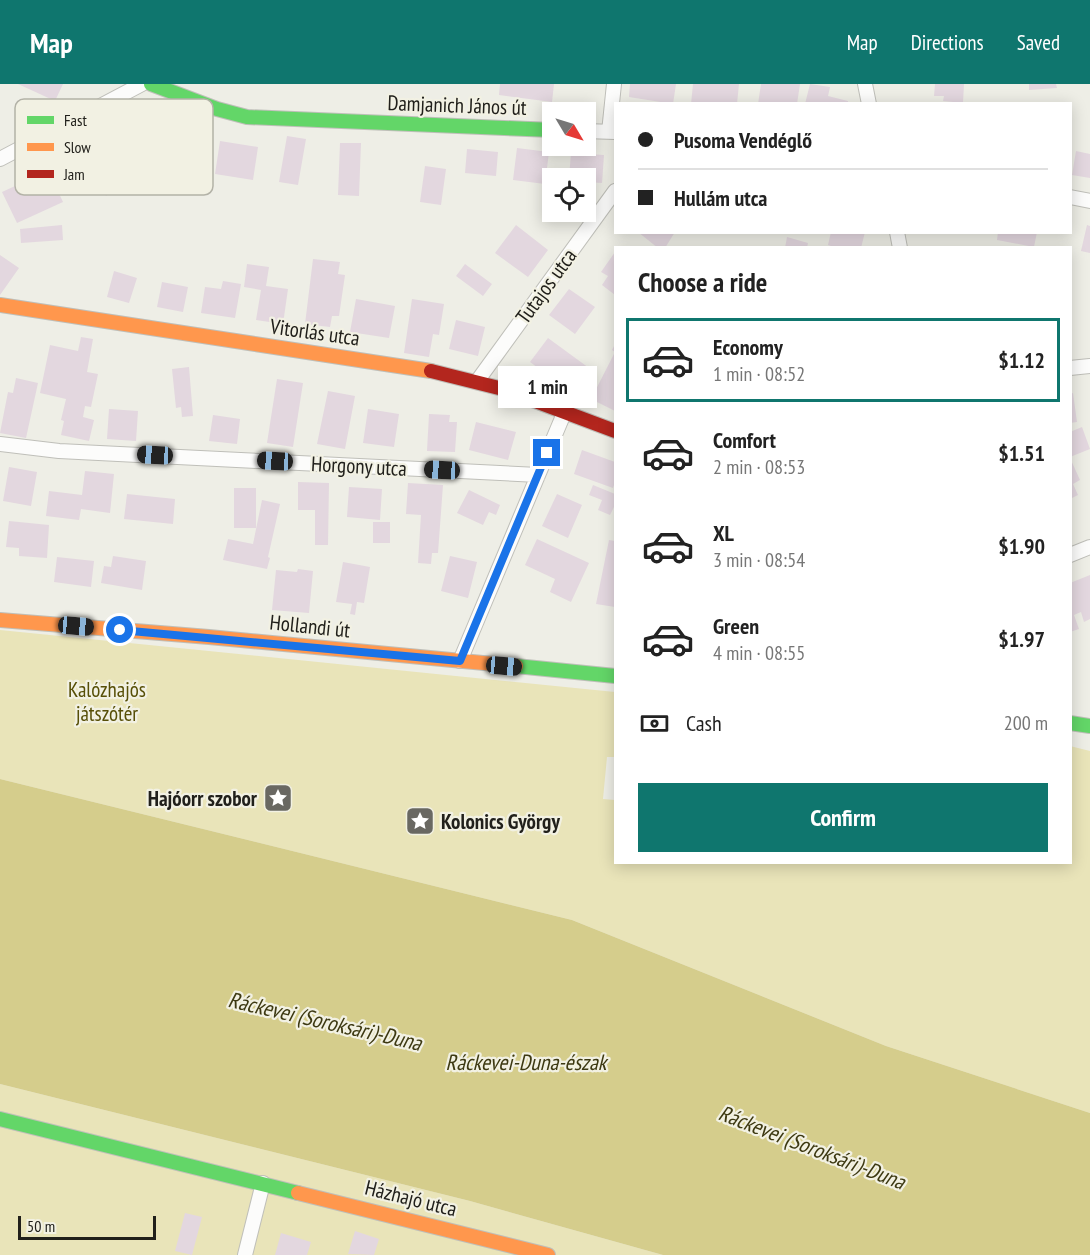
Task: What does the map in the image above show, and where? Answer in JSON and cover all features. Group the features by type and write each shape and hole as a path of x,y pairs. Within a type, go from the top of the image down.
{"street":[{"path":"114,99 142,84"},
{"name":"Damjanich János út","path":"151,84 191,99"},
{"path":"596,131 612,132 614,84"},
{"path":"865,84 869,102"},
{"name":"Damjanich János út","path":"213,107 247,117 542,130"},
{"path":"0,159 15,151"},
{"name":"Tutajos utca","path":"478,380 614,192"},
{"path":"1072,197 1090,201"},
{"name":"Vitorlás utca","path":"0,305 434,370 478,380 614,431"},
{"path":"1072,368 1090,366"},
{"path":"460,661 565,411"},
{"name":"Horgony utca","path":"0,444 59,451 538,475"},
{"path":"1072,554 1090,547"},
{"name":"Hollandi út","path":"0,620 209,637 614,676"},
{"path":"1072,723 1090,726"},
{"name":"Házhajó utca","path":"0,1119 263,1183 526,1252 548,1255"},
{"path":"245,1255 263,1183"}],"green space":[{"name":"Kalózhajós játszótér","path":"0,630 614,692 614,757 607,757 603,799 614,800 614,864 1072,864 1072,746 1090,751 1090,1113 886,1046 572,920 0,779"},
{"path":"0,1084 470,1201 663,1255 0,1255"}],"water":[{"name":"Ráckevei-Duna-észak","path":"0,779 572,920 886,1046 1090,1113 1090,1255 663,1255 470,1201 0,1084"}],"building":[{"path":"18,84 63,84 56,99 51,99"},
{"path":"500,84 554,84 552,102 499,95"},
{"path":"630,84 676,84 673,102 629,97"},
{"path":"693,84 739,84 737,102 691,102"},
{"path":"761,84 800,84 797,102 758,102"},
{"path":"810,84 830,87 828,96 848,101 848,102 806,102"},
{"path":"935,84 964,84 963,102 943,101 944,96 934,96"},
{"path":"1029,84 1056,84 1057,88 1029,90"},
{"path":"287,136 306,139 298,185 279,182"},
{"path":"220,141 258,147 253,180 215,174"},
{"path":"340,143 361,143 359,196 338,195"},
{"path":"517,148 542,151 542,156 548,156 547,168 542,168 542,184 513,180"},
{"path":"467,149 498,152 496,176 465,173"},
{"path":"1076,151 1090,154 1090,178 1072,175"},
{"path":"604,155 602,183 596,183 596,168 570,168 571,156"},
{"path":"425,166 446,169 441,205 420,202"},
{"path":"15,186 15,195 60,195 63,202 17,223 2,192"},
{"path":"62,225 63,240 21,243 20,229"},
{"path":"516,225 548,250 528,277 495,253"},
{"path":"1087,225 1090,226 1090,253 1081,251"},
{"path":"640,234 674,234 666,246 656,246"},
{"path":"831,234 864,234 862,246 828,245"},
{"path":"998,234 1037,234 1034,246 997,240"},
{"path":"787,237 808,243 807,246 785,246"},
{"path":"614,253 614,294 602,285 608,276 601,272"},
{"path":"0,255 19,268 0,295"},
{"path":"313,259 340,262 338,274 345,275 339,316 332,316 330,327 305,324"},
{"path":"247,264 269,267 266,286 288,289 283,324 256,320 261,290 244,287"},
{"path":"465,264 492,284 483,296 456,276"},
{"path":"114,271 137,278 129,303 107,297"},
{"path":"223,281 241,284 235,318 201,313 205,287 221,289"},
{"path":"162,282 188,287 183,312 157,307"},
{"path":"569,289 595,307 575,334 549,315"},
{"path":"356,299 395,306 389,338 350,332"},
{"path":"412,299 444,304 439,335 433,334 429,357 404,353"},
{"path":"456,320 485,327 478,356 449,349"},
{"path":"81,337 93,339 87,372 98,374 91,407 85,406 83,417 94,420 89,441 61,435 64,421 61,420 66,399 40,393 50,345 78,351"},
{"path":"548,338 589,368 571,392 530,362"},
{"path":"614,354 614,410 591,399"},
{"path":"189,367 193,416 182,417 181,407 176,408 172,369"},
{"path":"16,378 38,383 26,438 0,433 8,392 13,393"},
{"path":"277,379 303,383 293,447 267,443"},
{"path":"328,391 355,396 345,449 317,444"},
{"path":"1072,393 1077,422 1072,423"},
{"path":"109,409 138,411 136,441 107,439"},
{"path":"368,409 399,414 394,447 363,443"},
{"path":"429,414 450,415 449,422 457,422 455,452 427,451"},
{"path":"213,415 240,419 237,444 209,441"},
{"path":"476,422 516,432 508,460 469,450"},
{"path":"1082,427 1090,449 1072,456 1072,431"},
{"path":"582,450 614,462 613,488 574,474"},
{"path":"1072,462 1080,480 1073,484 1078,495 1072,498"},
{"path":"9,467 37,472 31,506 3,501"},
{"path":"85,471 114,474 110,513 81,509 79,520 46,516 49,491 82,495"},
{"path":"298,482 329,483 328,545 315,545 315,510 298,510"},
{"path":"408,483 443,485 438,553 432,553 431,564 418,563 421,515 406,514"},
{"path":"593,485 614,494 614,507 610,515 598,510 602,500 589,495"},
{"path":"349,487 382,489 380,520 347,517"},
{"path":"234,488 256,488 256,528 234,528"},
{"path":"469,490 500,505 496,515 489,512 483,525 457,513"},
{"path":"127,494 175,499 173,524 124,519"},
{"path":"557,494 582,505 568,538 542,526"},
{"path":"262,500 280,504 267,569 223,560 228,539 253,544"},
{"path":"9,521 49,525 47,558 19,556 19,548 6,547"},
{"path":"373,522 390,522 390,543 373,543"},
{"path":"537,539 589,563 571,602 550,592 555,579 525,565"},
{"path":"609,540 614,541 614,607 596,604"},
{"path":"113,556 146,561 142,590 101,583 104,566 111,567"},
{"path":"450,556 477,562 468,598 441,591"},
{"path":"57,557 94,561 91,587 54,582"},
{"path":"343,562 370,567 364,603 357,602 355,615 350,614 352,604 336,602"},
{"path":"298,569 313,571 309,613 272,610 276,570 297,572"},
{"path":"1090,575 1090,619 1084,622 1081,612 1074,615 1079,629 1072,631 1072,582"},
{"path":"185,1213 202,1217 192,1255 175,1251"},
{"path":"355,1231 379,1239 374,1255 348,1254"},
{"path":"281,1233 311,1242 307,1255 275,1255"}],"traffic: fast":[{"path":"151,84 191,99"},
{"path":"213,107 247,117 542,130"},
{"path":"516,666 614,676"},
{"path":"1072,723 1090,726"},
{"path":"0,1119 298,1193"}],"traffic: slow":[{"path":"0,305 431,371"},
{"path":"0,620 516,666"},
{"path":"298,1193 548,1255"}],"traffic: jam":[{"path":"431,371 503,389 614,431"}],"place":[{"name":"Hajóorr szobor","path":"278,798"},
{"name":"Kolonics György","path":"420,821"}],"route":[{"path":"120,630 460,661 547,453"}],"water label":[{"name":"Ráckevei (Soroksári)-Duna","path":"325,1021"},
{"name":"Ráckevei (Soroksári)-Duna","path":"812,1147"}]}
